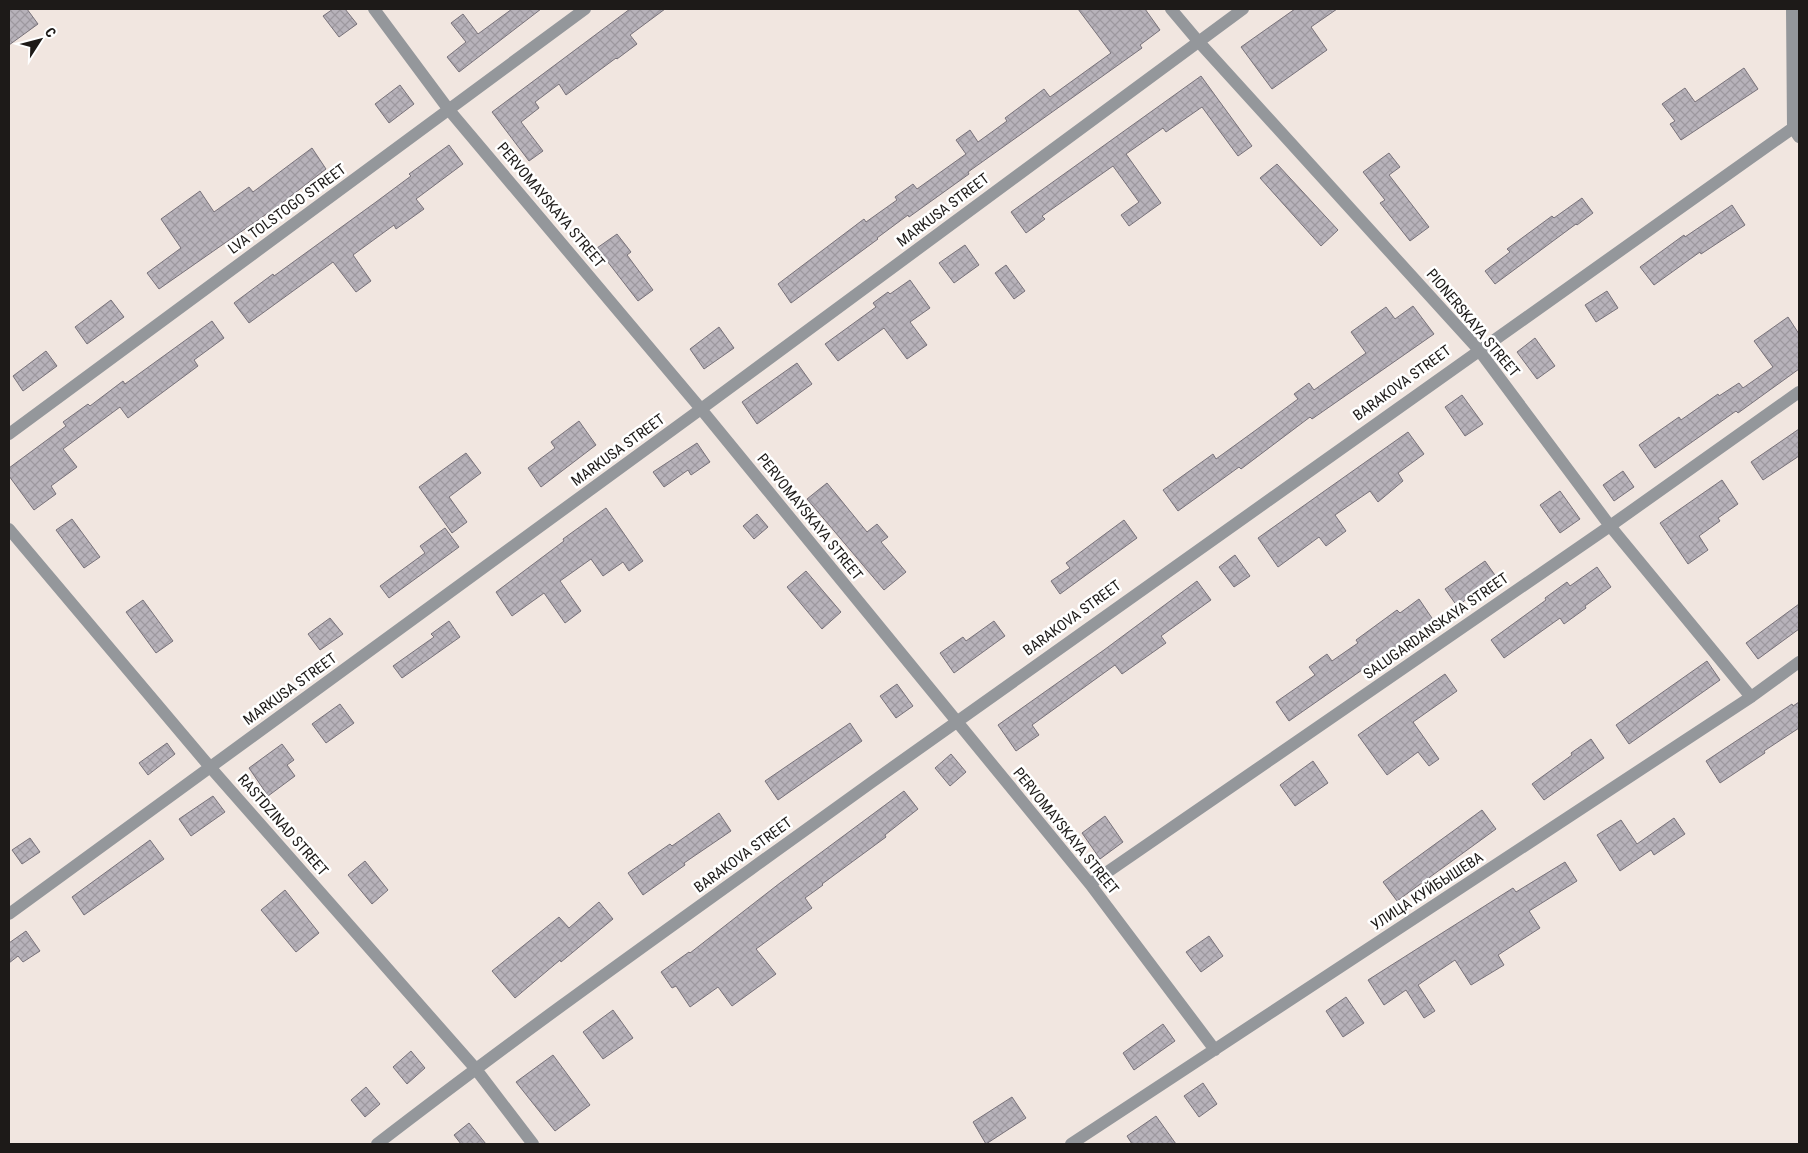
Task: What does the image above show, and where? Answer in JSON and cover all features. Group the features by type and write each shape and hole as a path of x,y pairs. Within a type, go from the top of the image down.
{"street":[{"name":"PERVOMAYSKAYA STREET","path":"374,9 449,110 701,409 1090,884 1214,1050"},
{"name":"LVA TOLSTOGO STREET","path":"9,434 585,9"},
{"name":"PIONERSKAYA STREET","path":"1171,9 1478,349 1610,526 1751,696"},
{"name":"MARKUSA STREET","path":"9,914 701,409 1243,9"},
{"path":"1792,9 1796,133"},
{"name":"BARAKOVA STREET","path":"378,1144 475,1068 956,721 1478,349 1796,133"},
{"name":"SALUGARDANSKAYA STREET","path":"1090,884 1610,526 1799,392"},
{"name":"RASTDZINAD STREET","path":"9,529 210,767 475,1068 533,1144"},
{"name":"УЛИЦА КУЙБЫШЕВА","path":"1071,1144 1751,696 1799,662"}],"building":[{"path":"9,9 27,9 38,24 9,45"},
{"path":"333,9 345,9 357,24 339,37 323,16"},
{"path":"512,9 541,9 459,72 447,57 466,42 451,23 463,14 478,34"},
{"path":"630,9 665,9 630,35 637,44 617,59 566,95 559,84 535,102 539,108 521,122 543,151 529,161 492,112"},
{"path":"1078,9 1145,9 1160,30 1140,45 1142,48 968,172 969,174 909,217 908,215 791,303 778,284 864,219 866,222 897,200 895,197 913,184 917,189 966,154 956,140 970,130 978,142 1007,121 1005,118 1044,89 1050,97 1111,53"},
{"path":"1295,9 1337,9 1311,27 1327,50 1272,89 1241,47"},
{"path":"1744,68 1758,89 1681,140 1670,124 1675,121 1662,104 1685,88 1695,102"},
{"path":"1201,76 1252,146 1238,156 1202,107 1166,132 1163,128 1126,154 1161,203 1129,226 1121,215 1139,202 1113,166 1042,216 1045,219 1026,233 1011,212"},
{"path":"400,85 414,104 389,123 375,104"},
{"path":"449,145 463,164 416,199 424,209 396,229 394,225 353,255 371,281 356,292 333,262 249,323 234,303 376,202 411,176 409,174"},
{"path":"312,148 326,169 278,206 159,289 147,273 181,248 161,219 200,191 214,212 249,187 253,192"},
{"path":"1389,153 1400,167 1389,175 1429,227 1410,241 1380,203 1385,200 1363,172"},
{"path":"1277,164 1338,230 1321,246 1260,178"},
{"path":"1582,198 1593,213 1495,284 1485,271 1510,252 1507,249 1552,216 1554,218"},
{"path":"1732,205 1745,225 1701,254 1700,252 1654,285 1640,267 1684,235 1685,237"},
{"path":"617,234 631,252 627,255 653,290 638,301 597,248"},
{"path":"965,245 979,265 954,283 939,263"},
{"path":"1006,265 1025,291 1014,299 995,273"},
{"path":"910,280 930,308 910,322 927,345 907,359 884,328 838,361 825,344 876,307 873,303"},
{"path":"1607,291 1618,308 1596,322 1585,305"},
{"path":"111,300 124,317 87,344 75,327"},
{"path":"1413,306 1434,334 1312,419 1310,417 1241,469 1239,467 1178,511 1163,490 1213,454 1216,459 1256,430 1298,399 1294,394 1309,383 1314,390 1366,353 1351,332 1386,307 1395,319"},
{"path":"1788,317 1799,334 1799,369 1738,413 1736,411 1655,468 1639,445 1679,417 1681,420 1718,394 1719,396 1739,383 1743,388 1773,367 1754,341"},
{"path":"212,321 224,338 194,360 198,366 128,418 120,407 63,449 77,467 51,486 56,494 34,510 9,476 9,468 66,426 63,422 88,404 90,406 123,381 125,384"},
{"path":"719,327 734,348 704,369 690,349"},
{"path":"1535,338 1555,366 1537,379 1517,352"},
{"path":"46,351 57,366 23,391 13,376"},
{"path":"797,363 812,384 757,424 742,402"},
{"path":"1462,395 1483,424 1465,436 1445,407"},
{"path":"579,421 596,445 541,487 528,468 555,448 551,442"},
{"path":"1799,429 1799,456 1763,480 1751,462"},
{"path":"1408,432 1424,454 1398,473 1403,481 1378,502 1370,491 1335,515 1346,531 1326,546 1319,537 1278,567 1258,538"},
{"path":"697,443 710,462 691,475 688,470 664,487 653,472"},
{"path":"466,453 481,473 449,497 467,522 452,533 419,487"},
{"path":"1623,471 1634,487 1614,501 1603,485"},
{"path":"1722,480 1738,504 1718,518 1720,521 1699,536 1708,550 1688,564 1660,523"},
{"path":"827,483 867,532 877,524 888,537 881,542 906,572 884,590 807,499"},
{"path":"1560,491 1580,519 1560,533 1540,505"},
{"path":"606,508 643,561 629,571 623,562 603,576 591,559 560,581 581,611 565,623 544,593 512,616 496,592"},
{"path":"757,514 768,527 754,539 743,526"},
{"path":"72,519 100,557 84,568 56,530"},
{"path":"1124,520 1137,538 1060,594 1051,581 1070,568 1066,563"},
{"path":"445,528 459,547 389,598 380,586 425,553 420,546"},
{"path":"1235,555 1250,576 1234,587 1219,567"},
{"path":"1485,561 1497,578 1457,606 1445,589"},
{"path":"1597,567 1611,587 1564,624 1560,618 1504,658 1491,640 1546,600 1545,598 1567,582 1570,586"},
{"path":"806,571 841,612 822,629 787,587"},
{"path":"1197,581 1211,600 1161,636 1166,643 1122,674 1115,665 1032,725 1039,735 1016,751 998,725"},
{"path":"1419,599 1434,621 1373,665 1372,663 1289,721 1276,702 1315,675 1309,667 1327,654 1332,661 1358,643 1356,640 1397,610 1400,613"},
{"path":"143,600 173,641 156,653 126,612"},
{"path":"1799,604 1799,629 1758,659 1746,643"},
{"path":"330,618 343,634 320,650 308,634"},
{"path":"449,621 460,637 402,678 393,666 434,637 431,634"},
{"path":"994,621 1005,636 954,673 940,653 963,637 966,641"},
{"path":"1707,661 1720,680 1629,744 1616,725"},
{"path":"1445,674 1457,691 1413,722 1439,759 1429,766 1418,752 1387,775 1358,735"},
{"path":"897,684 913,706 896,718 880,696"},
{"path":"1799,702 1799,728 1720,783 1706,761 1792,704 1793,706"},
{"path":"340,704 354,723 326,743 312,724"},
{"path":"850,723 862,741 778,800 765,781"},
{"path":"1591,739 1604,758 1544,800 1532,784"},
{"path":"167,743 175,754 148,775 139,763"},
{"path":"282,744 294,760 287,765 295,776 268,796 249,768"},
{"path":"951,754 966,772 950,786 935,768"},
{"path":"1313,761 1328,783 1295,806 1280,785"},
{"path":"904,791 918,809 885,835 886,837 805,898 812,908 756,949 776,974 732,1006 718,987 690,1007 676,986 672,988 661,972 690,953"},
{"path":"213,796 225,812 191,836 179,819"},
{"path":"1482,810 1496,829 1397,901 1383,882"},
{"path":"719,813 731,831 684,863 685,865 643,895 628,873 670,844 672,846"},
{"path":"1105,816 1123,842 1100,859 1082,833"},
{"path":"1674,818 1685,834 1654,855 1651,850 1620,871 1597,835 1621,820 1637,844"},
{"path":"30,838 40,852 22,864 12,850"},
{"path":"150,840 164,859 84,915 72,897"},
{"path":"365,861 388,890 372,904 348,875"},
{"path":"1565,862 1577,881 1529,911 1540,928 1498,955 1504,965 1471,985 1455,960 1418,985 1435,1011 1424,1018 1406,990 1384,1005 1368,980 1513,888 1516,892"},
{"path":"285,890 319,933 296,952 261,910"},
{"path":"599,902 613,919 515,998 492,971 559,917 569,928"},
{"path":"26,931 40,951 23,962 18,956 9,963 9,943"},
{"path":"1209,936 1223,956 1201,972 1186,952"},
{"path":"1346,997 1364,1023 1343,1037 1326,1011"},
{"path":"613,1010 633,1038 603,1059 583,1032"},
{"path":"1163,1024 1175,1041 1134,1070 1123,1053"},
{"path":"411,1051 425,1068 407,1084 393,1067"},
{"path":"553,1055 590,1105 555,1131 516,1082"},
{"path":"1203,1083 1217,1104 1199,1117 1184,1096"},
{"path":"366,1087 380,1104 365,1117 351,1100"},
{"path":"1012,1097 1026,1118 986,1144 973,1122"},
{"path":"1156,1116 1176,1144 1132,1144 1127,1136"},
{"path":"469,1123 486,1144 461,1144 454,1135"}]}
